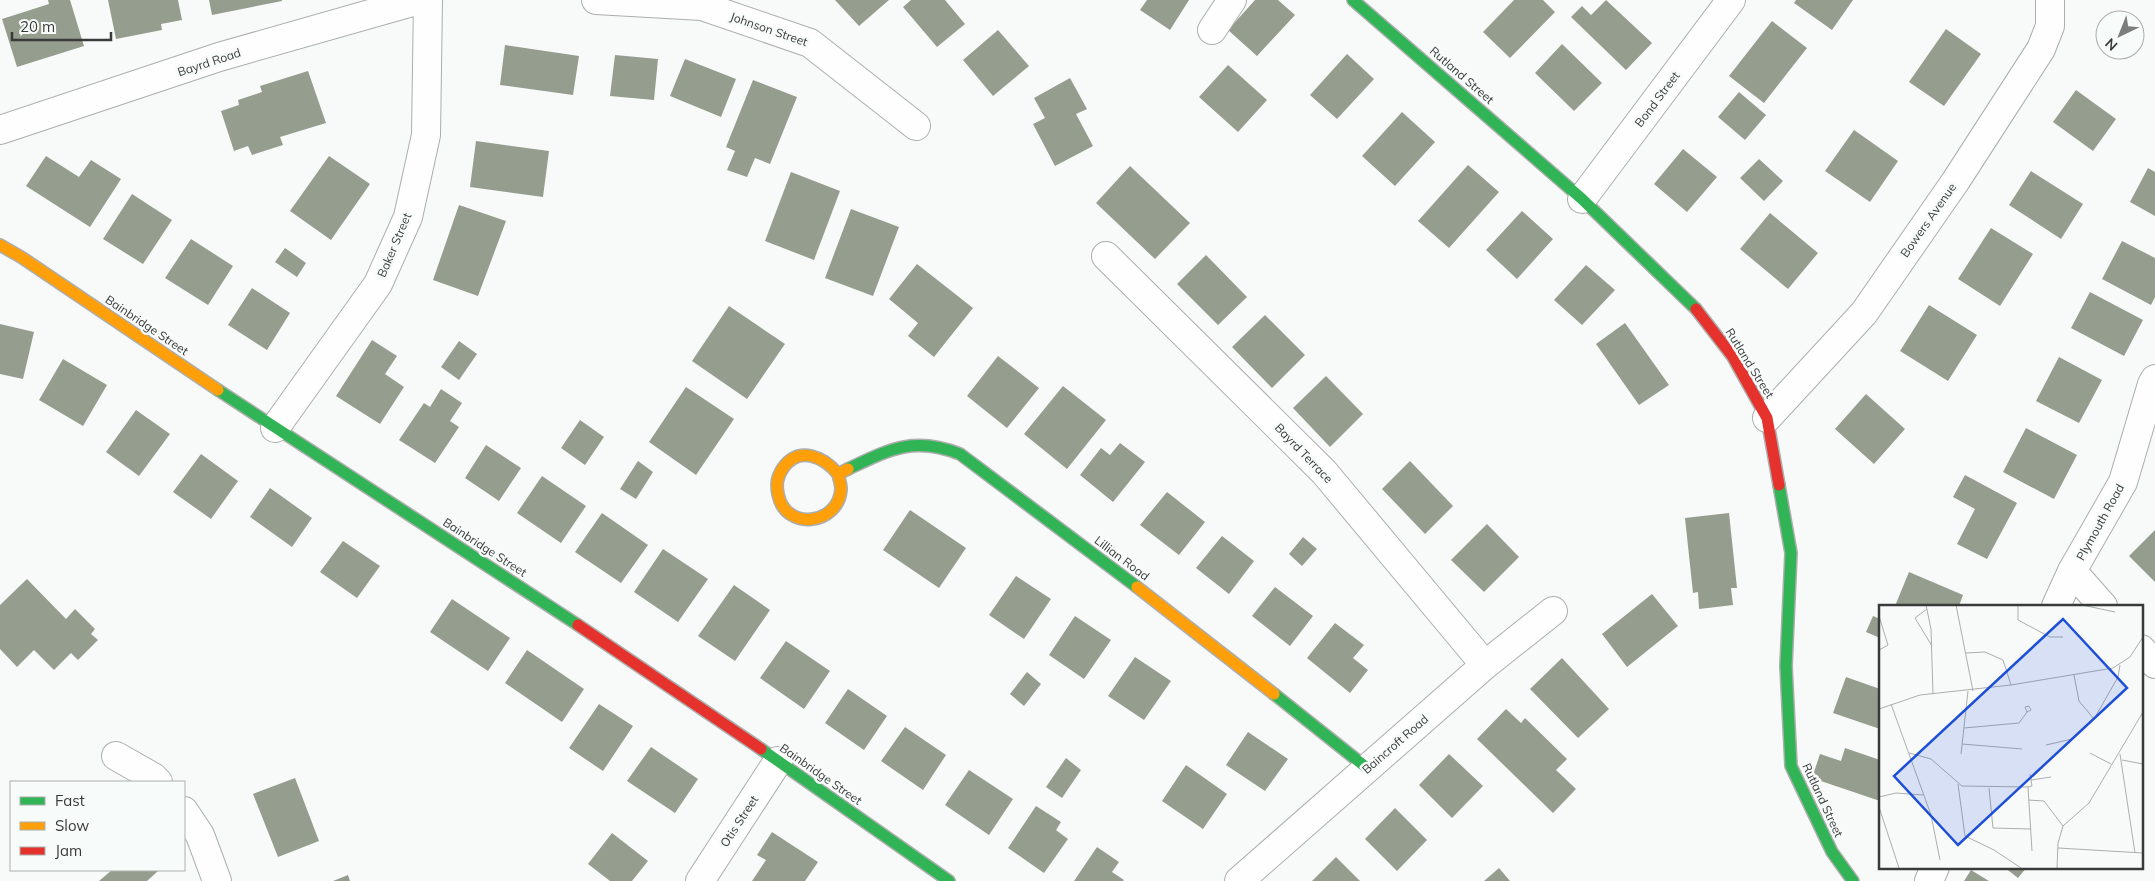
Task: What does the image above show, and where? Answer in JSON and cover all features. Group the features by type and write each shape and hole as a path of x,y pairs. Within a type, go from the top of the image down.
{"street":[{"name":"Bayrd Road","path":"0,130 219,57 420,0"},
{"name":"Baker Street","path":"275,428 378,284 408,217 426,135 428,0"},
{"name":"Johnson Street","path":"596,0 702,6 810,43 916,126"},
{"path":"1212,30 1232,0"},
{"name":"Rutland Street","path":"1353,0 1582,199 1690,303 1733,358 1752,388 1767,418 1791,553 1786,666 1791,766 1832,852 1853,881"},
{"name":"Bond Street","path":"1582,199 1731,0"},
{"name":"Bowers Avenue","path":"1767,418 1864,313 1955,182 2041,49 2050,26 2050,0"},
{"name":"Bainbridge Street","path":"0,245 21,257 275,428 543,601 778,761 949,881"},
{"name":"Bayrd Terrace","path":"1106,256 1324,472 1486,665"},
{"name":"Plymouth Road","path":"2056,605 2072,571 2123,482 2155,379"},
{"name":"Lillian Road","path":"838,474 886,452 916,444 932,443 960,454 1147,594 1367,768"},
{"path":"808,456 823,458 834,467 838,474 841,487 839,500 831,512 819,519 799,519 787,512 779,501 776,487 779,473 788,462 795,458 808,456"},
{"path":"2072,571 2102,605"},
{"name":"Baincroft Road","path":"1239,881 1486,665 1553,611"},
{"path":"2142,650 2155,664"},
{"path":"116,756 157,781"},
{"name":"Otis Street","path":"700,881 778,761"},
{"path":"185,812 200,835 217,881"},
{"path":"1929,881 1935,868"}],"building":[{"path":"48,0 70,0 84,46 17,67 2,19 49,4"},
{"path":"108,0 178,0 182,20 161,24 162,30 116,39"},
{"path":"209,0 282,0 282,1 212,15"},
{"path":"835,0 889,0 859,26"},
{"path":"911,0 945,0 965,24 937,47 903,7"},
{"path":"1147,0 1189,0 1170,30 1140,10"},
{"path":"1255,0 1278,0 1295,15 1257,56 1228,30"},
{"path":"1514,0 1543,0 1555,12 1510,58 1483,32"},
{"path":"1606,0 1652,43 1626,70 1571,17 1582,6 1591,15"},
{"path":"1796,0 1853,0 1832,30 1794,3"},
{"path":"1772,21 1807,48 1764,103 1729,76"},
{"path":"1946,29 1981,54 1944,106 1909,82"},
{"path":"998,30 1029,66 993,96 963,60"},
{"path":"1562,44 1602,83 1574,111 1535,73"},
{"path":"505,45 579,56 573,95 500,85"},
{"path":"1347,54 1374,79 1337,119 1310,95"},
{"path":"615,55 658,59 654,100 610,96"},
{"path":"685,59 736,79 721,117 670,96"},
{"path":"1228,65 1267,100 1238,132 1199,97"},
{"path":"308,71 326,123 280,137 283,145 252,155 248,146 234,151 221,111 239,105 238,100 262,92 260,86"},
{"path":"1070,78 1087,109 1076,114 1093,146 1055,166 1033,124 1045,118 1034,98"},
{"path":"753,80 797,97 770,164 755,158 747,177 727,170 735,151 726,147"},
{"path":"2076,90 2116,119 2093,151 2053,122"},
{"path":"1739,92 1766,115 1745,140 1718,117"},
{"path":"1402,112 1435,142 1395,186 1362,156"},
{"path":"1854,130 1898,161 1870,202 1825,171"},
{"path":"476,141 549,151 543,197 470,187"},
{"path":"1683,149 1717,177 1687,212 1654,184"},
{"path":"46,156 79,177 91,160 121,179 90,227 26,186"},
{"path":"329,156 370,184 331,240 290,211"},
{"path":"1759,159 1783,181 1764,201 1740,178"},
{"path":"1468,165 1499,192 1449,248 1418,221"},
{"path":"1130,166 1190,223 1155,259 1096,203"},
{"path":"2148,168 2155,172 2155,216 2130,202"},
{"path":"2031,171 2083,204 2061,239 2009,205"},
{"path":"791,172 840,191 814,260 765,241"},
{"path":"132,194 172,220 143,264 103,239"},
{"path":"459,205 506,221 478,296 433,280"},
{"path":"851,209 899,227 873,296 825,278"},
{"path":"1522,211 1553,239 1517,279 1486,250"},
{"path":"1770,213 1818,253 1788,289 1740,249"},
{"path":"1991,228 2033,254 2000,306 1958,279"},
{"path":"191,239 233,266 208,305 165,278"},
{"path":"2122,241 2155,258 2155,297 2151,305 2102,279"},
{"path":"285,248 306,263 297,277 275,262"},
{"path":"1206,255 1247,297 1218,325 1177,284"},
{"path":"917,264 973,308 934,357 908,336 918,323 889,299"},
{"path":"1586,265 1615,290 1582,325 1554,300"},
{"path":"252,288 290,313 267,350 228,325"},
{"path":"2090,292 2143,320 2124,356 2071,328"},
{"path":"1929,305 1977,335 1948,381 1900,351"},
{"path":"729,306 785,344 747,399 692,361"},
{"path":"1265,315 1305,355 1272,388 1232,347"},
{"path":"1625,323 1669,385 1639,405 1596,344"},
{"path":"0,324 34,332 23,379 0,374"},
{"path":"372,340 397,356 385,374 404,387 380,424 336,396"},
{"path":"459,341 477,354 459,380 441,367"},
{"path":"998,356 1039,388 1007,428 967,396"},
{"path":"2059,357 2102,380 2079,423 2036,401"},
{"path":"63,359 107,385 83,426 39,400"},
{"path":"1326,376 1363,414 1330,447 1293,408"},
{"path":"1063,386 1106,420 1067,469 1024,434"},
{"path":"686,387 734,419 696,475 649,442"},
{"path":"441,389 462,403 450,421 459,427 435,463 399,440 424,403 430,407"},
{"path":"1866,394 1905,429 1874,464 1835,429"},
{"path":"136,410 170,434 139,476 106,452"},
{"path":"580,420 604,437 585,465 561,448"},
{"path":"2026,428 2077,455 2054,499 2003,472"},
{"path":"1120,443 1145,462 1113,502 1080,475 1101,448 1110,455"},
{"path":"486,445 521,468 499,501 465,478"},
{"path":"201,454 238,481 211,519 173,492"},
{"path":"638,461 653,472 636,499 620,489"},
{"path":"1410,461 1453,506 1425,534 1382,489"},
{"path":"1965,475 2017,503 1987,559 1957,544 1975,509 1953,497"},
{"path":"542,476 586,506 561,543 517,513"},
{"path":"270,488 312,518 292,547 250,517"},
{"path":"1167,492 1205,522 1179,555 1140,525"},
{"path":"910,510 966,548 939,588 883,550"},
{"path":"602,513 648,545 621,583 575,552"},
{"path":"1729,513 1737,588 1731,588 1733,605 1699,609 1698,592 1693,593 1685,518"},
{"path":"1487,524 1519,557 1484,592 1451,560"},
{"path":"2155,530 2155,582 2129,556"},
{"path":"1222,536 1254,561 1229,594 1196,568"},
{"path":"1303,537 1317,549 1302,566 1289,554"},
{"path":"343,541 380,566 357,598 320,572"},
{"path":"663,549 708,579 678,622 634,592"},
{"path":"1909,572 1963,595 1959,605 1895,605"},
{"path":"1016,576 1051,599 1024,639 989,615"},
{"path":"27,579 66,619 75,609 95,629 91,634 98,640 78,660 71,653 54,670 34,650 17,667 0,649 0,605"},
{"path":"734,585 770,610 735,661 698,636"},
{"path":"1275,587 1313,616 1290,646 1252,616"},
{"path":"1652,594 1678,626 1627,667 1602,634"},
{"path":"452,599 510,638 488,671 430,632"},
{"path":"1075,616 1111,640 1084,679 1049,655"},
{"path":"1873,616 1879,619 1879,638 1866,632"},
{"path":"1335,623 1364,645 1353,658 1368,670 1350,693 1307,658"},
{"path":"786,641 830,671 804,709 760,678"},
{"path":"527,650 584,689 562,722 505,683"},
{"path":"1135,657 1171,681 1144,720 1108,696"},
{"path":"1562,658 1609,709 1578,738 1530,689"},
{"path":"1027,672 1041,684 1024,706 1010,694"},
{"path":"1846,677 1879,689 1879,729 1833,713"},
{"path":"848,689 887,716 864,750 825,723"},
{"path":"599,704 633,726 603,771 569,748"},
{"path":"1506,709 1521,723 1525,718 1567,759 1556,770 1576,789 1553,813 1477,739"},
{"path":"905,727 946,755 923,790 881,761"},
{"path":"1248,732 1288,759 1265,791 1226,765"},
{"path":"651,747 698,779 675,813 627,781"},
{"path":"1845,748 1879,760 1879,801 1812,778 1820,754 1841,761"},
{"path":"1449,754 1483,786 1452,818 1419,785"},
{"path":"1066,758 1081,770 1062,798 1046,787"},
{"path":"1186,765 1227,794 1203,829 1162,801"},
{"path":"969,770 1013,799 989,835 945,805"},
{"path":"295,778 319,841 278,857 253,794"},
{"path":"1036,806 1061,822 1056,830 1068,839 1044,873 1008,848"},
{"path":"1395,808 1427,840 1397,871 1365,839"},
{"path":"772,832 818,862 805,881 752,881 766,860 757,855"},
{"path":"612,833 648,861 632,881 610,881 588,864"},
{"path":"1097,847 1119,862 1112,872 1123,881 1074,881"},
{"path":"1336,857 1360,881 1312,881"},
{"path":"1499,868 1510,881 1484,881"},
{"path":"2005,868 2026,868 2018,878"},
{"path":"1971,870 1989,881 1964,881"},
{"path":"111,871 158,871 147,881 99,881"},
{"path":"348,875 350,881 333,881"}],"traffic: fast":[{"path":"1353,0 1582,199 1696,309"},
{"path":"218,390 578,625"},
{"path":"848,469 902,447 929,446 960,454 1137,587"},
{"path":"1779,485 1791,553 1786,666 1791,766 1832,852 1853,881"},
{"path":"1274,694 1367,768"},
{"path":"761,749 949,881"}],"traffic: slow":[{"path":"0,245 21,257 218,390"},
{"path":"838,474 826,463 811,456 804,455 789,461 783,468 777,484 778,494 783,506 800,519 822,516 831,510 838,501 841,489 838,474 848,469"},
{"path":"1137,587 1274,694"}],"traffic: jam":[{"path":"1696,309 1733,357 1767,418 1779,485"},
{"path":"578,625 761,749"}]}
